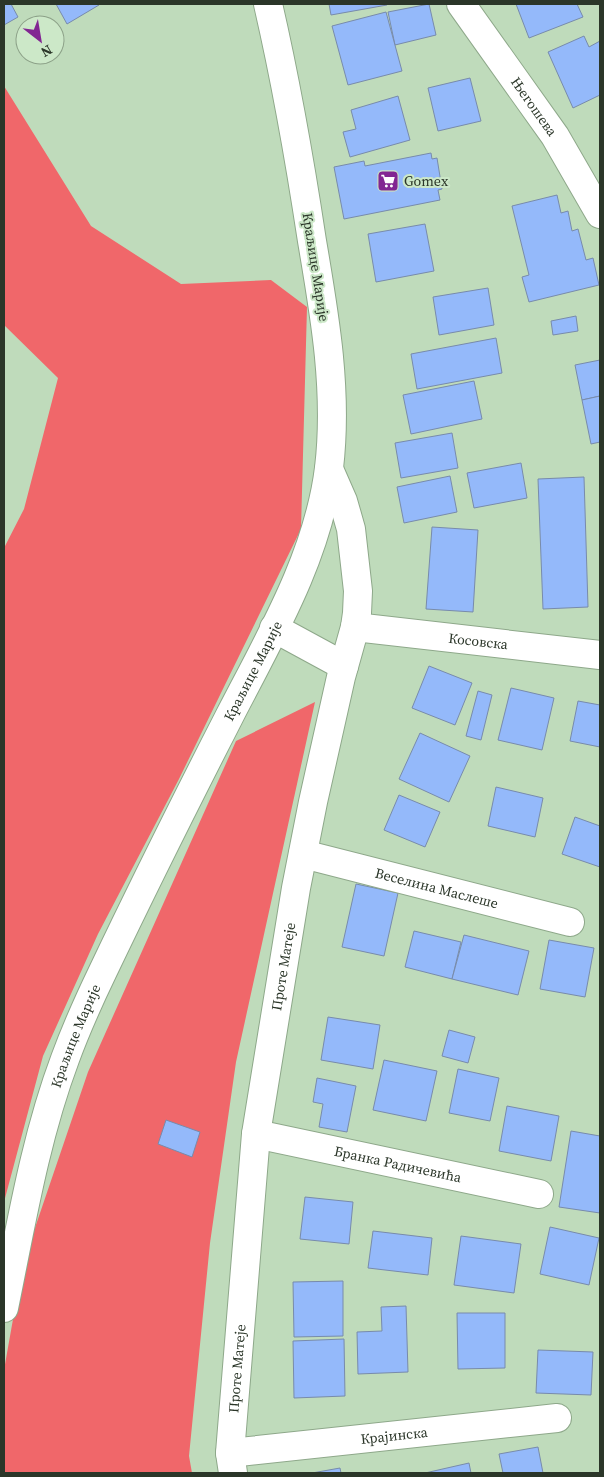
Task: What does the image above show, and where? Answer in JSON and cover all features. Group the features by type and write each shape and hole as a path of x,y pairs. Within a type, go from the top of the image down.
{"street":[{"name":"Краљице Марије","path":"4,1308 25,1203 40,1143 61,1069 78,1024 140,894 293,590 318,524 329,469 333,421 331,367 295,139 268,4"},
{"name":"Његошева","path":"461,4 555,136 600,214"},
{"name":"Проте Матеје","path":"231,1463 256,1134 313,802 344,666 355,627 358,590 351,529 343,501 329,469"},
{"name":"Косовска","path":"355,627 600,655"},
{"path":"274,628 344,666"},
{"name":"Веселина Маслеше","path":"303,854 570,922"},
{"name":"Бранка Радичевића","path":"256,1134 540,1194"},
{"name":"Крајинска","path":"231,1463 557,1418"}],"shaded area":[{"path":"4,86 91,226 181,284 271,280 307,307 301,529 179,779 98,934 43,1056 4,1202 4,548 24,509 58,378 4,325"},
{"path":"315,702 236,1062 210,1243 189,1456 192,1473 4,1473 4,1370 23,1263 88,1072 236,741"}],"building":[{"path":"4,4 11,4 17,15 15,15 15,19 4,25"},
{"path":"56,4 99,5 67,24 65,15 62,15"},
{"path":"329,4 387,4 387,5 331,15"},
{"path":"429,4 436,35 395,45 388,12"},
{"path":"516,4 577,4 583,17 529,38"},
{"path":"386,12 402,71 348,85 332,26"},
{"path":"584,36 589,47 600,41 600,95 573,108 548,52"},
{"path":"470,78 481,121 438,131 428,88"},
{"path":"398,96 410,140 350,157 343,132 356,129 351,110"},
{"name":"Gomex","path":"431,153 432,159 437,158 442,189 438,190 440,200 344,219 334,167 364,161 365,166"},
{"path":"557,195 561,213 568,211 572,231 578,229 586,260 593,258 599,285 529,302 522,277 529,275 512,206"},
{"path":"425,224 434,271 376,282 368,234"},
{"path":"488,288 494,325 439,335 433,297"},
{"path":"576,316 578,331 553,335 551,321"},
{"path":"496,338 502,373 417,389 411,354"},
{"path":"600,360 600,396 582,400 575,365"},
{"path":"474,381 482,419 411,434 403,395"},
{"path":"600,396 600,442 591,444 582,400"},
{"path":"452,433 458,468 401,478 395,443"},
{"path":"521,463 527,498 474,508 467,473"},
{"path":"450,476 457,512 404,523 397,487"},
{"path":"584,477 588,607 543,609 538,479"},
{"path":"432,527 478,530 473,612 426,609"},
{"path":"429,666 472,683 455,725 412,708"},
{"path":"511,688 554,698 542,750 498,740"},
{"path":"478,691 492,695 481,740 466,736"},
{"path":"578,701 600,705 600,747 570,741"},
{"path":"420,733 470,756 449,802 399,779"},
{"path":"496,787 543,798 535,837 488,826"},
{"path":"399,795 440,812 425,847 384,830"},
{"path":"575,817 600,826 600,867 562,854"},
{"path":"356,884 398,893 384,956 342,947"},
{"path":"414,931 461,942 452,979 405,967"},
{"path":"464,935 529,951 518,995 452,979"},
{"path":"549,940 594,948 585,997 540,989"},
{"path":"328,1017 380,1025 373,1069 321,1060"},
{"path":"449,1030 475,1037 468,1063 442,1056"},
{"path":"384,1060 437,1071 426,1121 373,1110"},
{"path":"458,1069 499,1078 490,1121 449,1113"},
{"path":"317,1078 356,1086 347,1132 319,1127 323,1104 313,1102"},
{"path":"507,1106 559,1116 551,1161 499,1151"},
{"path":"166,1120 200,1132 192,1157 158,1144"},
{"path":"571,1131 600,1136 600,1213 559,1207"},
{"path":"305,1197 353,1202 349,1244 300,1239"},
{"path":"550,1227 599,1238 589,1285 540,1274"},
{"path":"373,1231 432,1238 428,1275 368,1268"},
{"path":"461,1236 521,1244 514,1293 454,1285"},
{"path":"343,1281 343,1336 294,1337 293,1282"},
{"path":"406,1306 408,1372 358,1374 357,1332 382,1331 381,1307"},
{"path":"457,1313 505,1313 505,1368 458,1369"},
{"path":"344,1339 345,1396 294,1398 293,1341"},
{"path":"538,1350 593,1352 591,1395 536,1393"},
{"path":"538,1447 543,1473 503,1473 499,1454"},
{"path":"469,1463 471,1473 425,1473"},
{"path":"340,1468 341,1473 312,1473"}],"place":[{"name":"Gomex","path":"388,181"}]}
